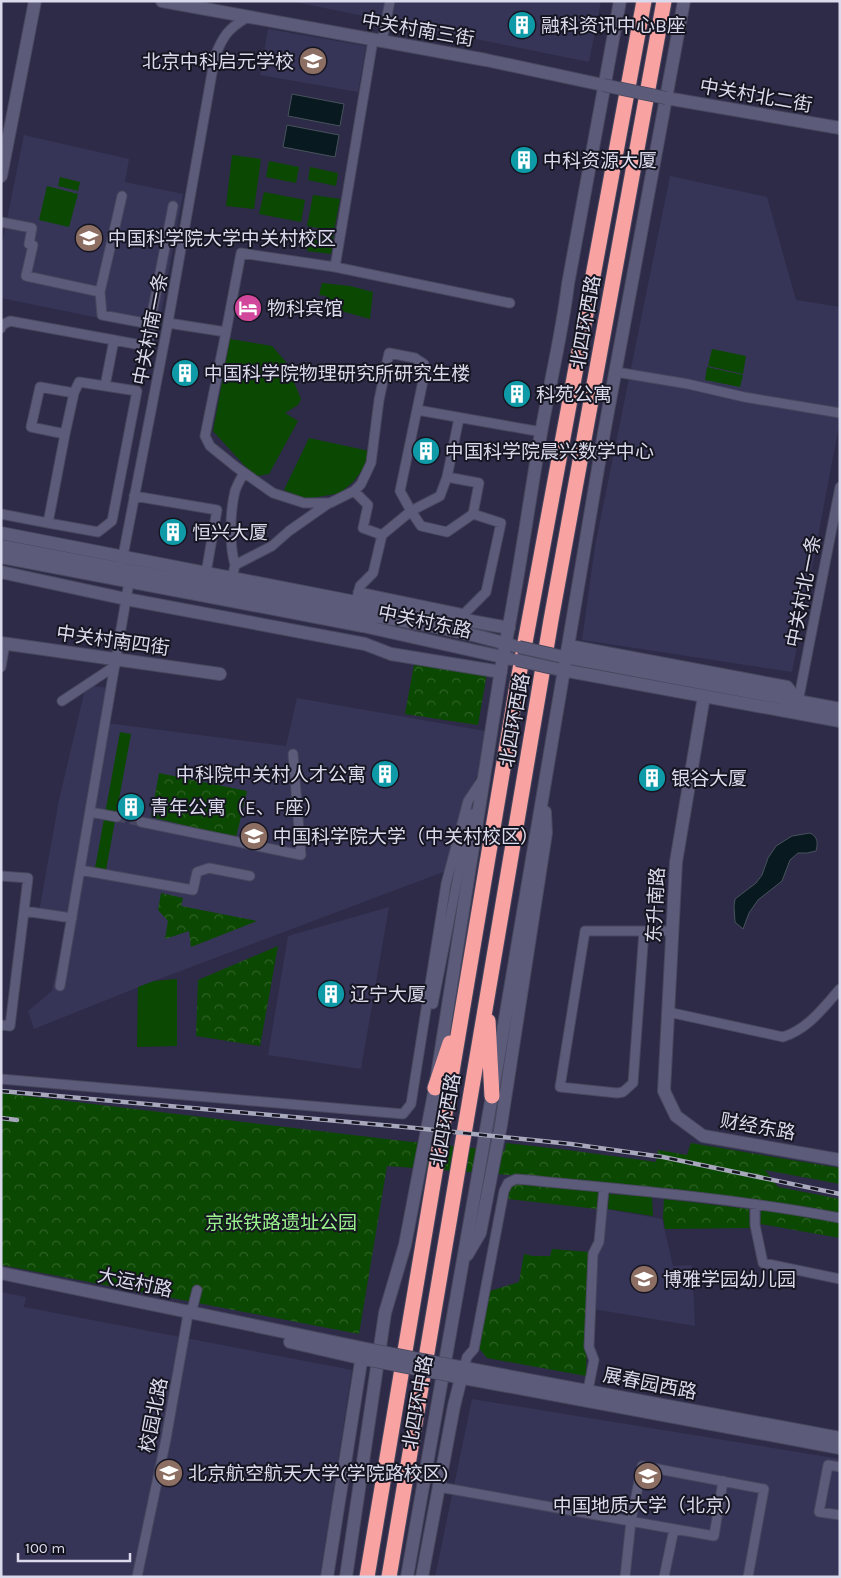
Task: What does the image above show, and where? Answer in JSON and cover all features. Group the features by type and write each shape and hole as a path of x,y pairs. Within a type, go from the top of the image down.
{"highway":[{"name":"北四环西路","path":"390,1444 529,619 644,1"},
{"name":"北四环西路","path":"410,1448 551,620 664,1"},
{"path":"487,994 492,1096"},
{"path":"435,1088 464,1001"},
{"name":"北四环中路","path":"367,1577 390,1444"},
{"name":"北四环中路","path":"389,1577 410,1448"}],"street":[{"path":"1,176 35,1"},
{"name":"中关村南三街","path":"162,1 246,18 486,60 666,98"},
{"path":"336,267 378,40 390,1"},
{"name":"北四环西路","path":"346,1577 385,1312 405,1244 435,1088 503,657 564,318 568,284 620,1"},
{"name":"北四环西路","path":"462,1264 543,792 561,670 684,1"},
{"name":"中关村南一条","path":"121,563 168,325 216,56 222,38 232,27 246,18"},
{"name":"中关村北二街","path":"666,98 840,128"},
{"path":"122,196 100,292 102,315 150,328 168,325 226,332"},
{"path":"1,328 2,325 10,321 146,346 149,340 173,206"},
{"path":"1,222 32,228 29,244 33,245 26,276 100,292"},
{"path":"330,503 304,503 273,492 244,473 210,446 205,436 242,252 336,267 510,303"},
{"path":"105,386 114,340"},
{"path":"232,578 289,531 330,503 354,491 361,484 371,462 379,400 389,353 415,358 424,364 424,376 400,491 421,526 447,532 473,514 479,483 446,477"},
{"path":"616,372 688,384 744,398 840,413"},
{"path":"1,514 48,523 98,532 112,521 137,391 79,382 74,393 48,523"},
{"path":"65,434 31,428 40,387 74,393"},
{"path":"417,410 542,432"},
{"path":"459,418 440,496 411,511 382,535 373,573 360,586 357,597 464,614 486,592 501,523 473,514"},
{"path":"232,578 231,524 236,490 244,473"},
{"name":"中关村北一条","path":"798,702 840,487"},
{"path":"354,491 368,505 363,528 382,535"},
{"path":"134,496 217,510 206,573"},
{"name":"中关村东路","path":"1,533 121,563 232,578 358,614 396,619 491,638 519,647 565,653 798,702 840,709"},
{"path":"21,537 35,552"},
{"name":"中关村东路","path":"1,546 357,597 400,608 509,628"},
{"name":"中关村东路","path":"1,557 364,626 561,670 840,721"},
{"name":"中关村东路","path":"1,572 126,599 365,644 391,654 501,672"},
{"path":"60,986 129,582"},
{"path":"1,668 3,643"},
{"name":"中关村南四街","path":"3,643 115,663 220,674"},
{"path":"62,701 115,663"},
{"name":"东升南路","path":"676,1116 664,1092 676,862 704,696"},
{"path":"141,822 301,855 293,754"},
{"path":"1,1079 403,1114 411,1104 446,884 468,802 485,775"},
{"path":"462,1264 480,1233 501,1125 546,833 543,792"},
{"path":"421,1048 429,1022 470,815 479,811"},
{"path":"90,812 117,817"},
{"path":"80,870 193,890 197,872 203,869 209,868 250,876"},
{"path":"1,876 28,878 10,1026 1,1025"},
{"path":"24,911 72,918"},
{"path":"644,931 633,1084 623,1092 617,1093 560,1087 586,930 672,931"},
{"path":"668,1012 783,1038 808,1024 840,989"},
{"name":"财经东路","path":"676,1116 702,1136 840,1160"},
{"path":"422,1577 458,1372 474,1349 504,1191 508,1183 516,1179 666,1193 840,1218"},
{"path":"588,1390 594,1360 589,1347 593,1254 599,1242 604,1188"},
{"path":"755,1205 756,1225 763,1262 840,1279"},
{"name":"北四环中路","path":"407,1577 462,1264"},
{"name":"大运村路","path":"1,1274 260,1328 268,1337 458,1372"},
{"name":"校园北路","path":"137,1577 166,1439 188,1313 193,1306 196,1290"},
{"path":"327,1577 367,1355"},
{"name":"展春园西路","path":"458,1372 588,1390 840,1438"},
{"name":"展春园西路","path":"458,1372 840,1448"},
{"path":"840,1467 828,1465 819,1512 840,1515"},
{"path":"625,1577 631,1521 642,1466 764,1489 748,1577"},
{"path":"439,1487 714,1536 723,1481"},
{"path":"664,1577 674,1529"}],"shaded area":[{"path":"290,1 601,1 589,62"},
{"name":"北京中科启元学校","path":"268,29 366,46 358,92 260,75"},
{"path":"292,94 344,104 340,126 288,116"},
{"path":"287,125 339,135 335,157 283,147"},
{"name":"中国科学院大学中关村校区","path":"24,135 129,159 125,182 183,194 159,325 143,327 1,298 1,249"},
{"path":"670,176 767,197 796,300 840,307 840,421 792,672 582,640 595,546"},
{"name":"中国科学院大学（中关村校区）","path":"86,685 108,688 101,724 114,724 286,746 297,698 485,731 478,774 464,802 446,871 154,981 34,1029 28,1011 52,991 67,918 39,912 59,800"},
{"path":"810,833 817,840 816,851 798,853 790,860 782,881 758,900 749,913 743,929 735,922 735,899 756,883 776,846 792,836"},
{"name":"辽宁大厦","path":"389,907 361,1069 268,1055 288,936"},
{"name":"博雅学园幼儿园","path":"606,1209 662,1219 673,1266 692,1265 695,1326 593,1309 597,1254"},
{"name":"北京航空航天大学(学院路校区)","path":"1,1292 26,1297 24,1307 352,1370 320,1577 1,1577"},
{"name":"中国地质大学（北京）","path":"472,1399 840,1459 840,1577 435,1577"}],"green space":[{"path":"232,155 261,159 254,209 226,206"},
{"path":"269,161 299,167 296,183 266,177"},
{"path":"310,167 338,173 336,186 308,180"},
{"path":"60,177 80,182 78,191 58,186"},
{"path":"47,186 78,194 69,227 39,220"},
{"path":"264,192 305,200 301,222 259,214"},
{"path":"313,195 340,199 334,231 307,226"},
{"path":"310,230 334,233 331,254 307,251"},
{"path":"322,283 350,286 373,292 370,319 327,307 326,296 319,295"},
{"path":"230,339 272,346 285,361 301,399 298,405 285,413 298,421 269,474 257,476 244,465 213,431"},
{"path":"712,349 746,356 743,374 708,366"},
{"path":"707,367 743,375 740,387 705,380"},
{"path":"309,438 374,452 374,455 353,482 340,493 307,499 284,490"},
{"path":"415,659 487,673 478,725 405,714"},
{"path":"120,732 131,734 106,870 95,868"},
{"path":"159,773 247,791 236,838 151,817"},
{"path":"161,893 183,898 181,906 257,921 191,947 189,931 165,939 168,921 158,910"},
{"path":"278,946 260,1046 196,1036 198,980"},
{"path":"177,979 177,1046 137,1047 138,987 154,981"},
{"name":"京张铁路遗址公园","path":"1,1093 403,1141 505,1151 506,1143 656,1162 658,1150 687,1155 691,1143 840,1168 840,1184 765,1170 778,1187 840,1199 840,1215 784,1205 671,1190 387,1166 359,1334 1,1265"},
{"path":"519,1182 598,1191 597,1209 507,1199 510,1187"},
{"path":"609,1194 652,1197 653,1216 608,1209"},
{"path":"664,1199 749,1209 750,1228 665,1229 663,1217"},
{"path":"761,1209 840,1223 840,1238 760,1224"},
{"path":"552,1249 589,1252 586,1376 487,1358 478,1347 490,1291 519,1282 524,1254 550,1256"}],"tunnel":[{"path":"117,817 141,822"}],"railway":[{"path":"1,1091 405,1127 571,1144 663,1157 840,1194"},
{"path":"1,1118 17,1120"}],"place":[{"name":"融科资讯中心B座","path":"522,25"},
{"name":"北京中科启元学校","path":"313,61"},
{"name":"中科资源大厦","path":"524,160"},
{"name":"中国科学院大学中关村校区","path":"89,238"},
{"name":"物科宾馆","path":"248,308"},
{"name":"中国科学院物理研究所研究生楼","path":"185,373"},
{"name":"科苑公寓","path":"517,394"},
{"name":"中国科学院晨兴数学中心","path":"426,451"},
{"name":"恒兴大厦","path":"173,532"},
{"name":"中科院中关村人才公寓","path":"385,774"},
{"name":"银谷大厦","path":"652,778"},
{"name":"青年公寓（E、F座）","path":"131,807"},
{"name":"中国科学院大学（中关村校区）","path":"254,836"},
{"name":"辽宁大厦","path":"331,994"},
{"name":"博雅学园幼儿园","path":"644,1279"},
{"name":"北京航空航天大学(学院路校区)","path":"169,1473"},
{"name":"中国地质大学（北京）","path":"648,1476"}]}
